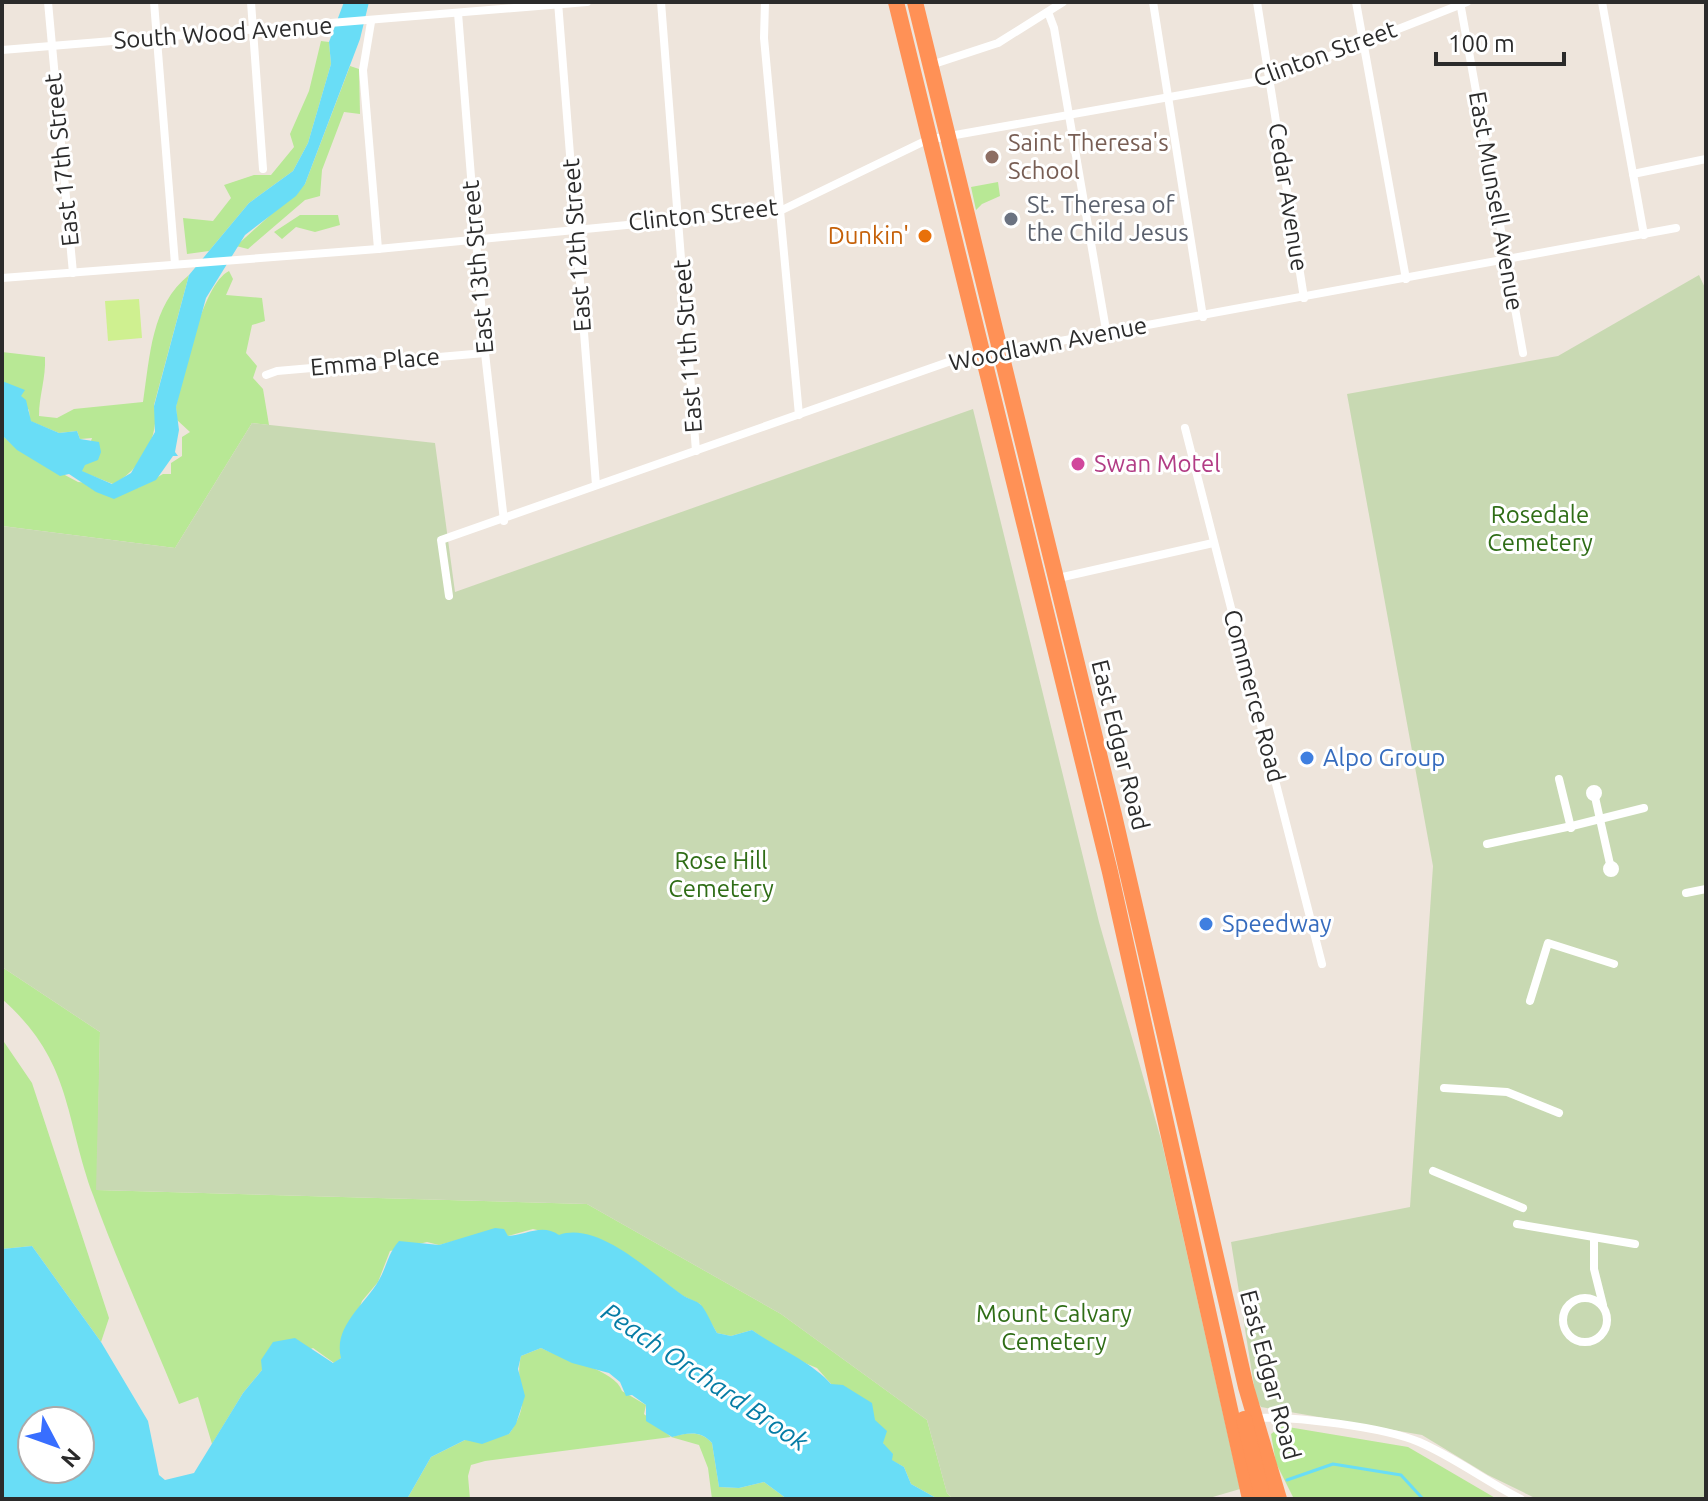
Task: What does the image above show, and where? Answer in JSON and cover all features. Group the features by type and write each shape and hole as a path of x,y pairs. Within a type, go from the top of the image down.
{"highway":[{"path":"896,2 927,140"},
{"name":"East Edgar Road","path":"915,2 1114,815 1235,1342 1279,1499"},
{"name":"East Edgar Road","path":"927,140 1110,872 1250,1499"},
{"path":"1235,1342 1242,1408 1263,1499"}],"street":[{"name":"East 17th Street","path":"48,2 73,273"},
{"path":"154,2 175,264"},
{"path":"251,2 263,169"},
{"name":"South Wood Avenue","path":"2,50 587,2"},
{"name":"East 11th Street","path":"661,2 696,451"},
{"path":"765,2 764,38 799,415"},
{"path":"931,65 998,43 1063,2"},
{"path":"1153,2 1203,317"},
{"name":"Cedar Avenue","path":"1257,2 1304,298"},
{"path":"1356,2 1406,279"},
{"name":"Clinton Street","path":"2,278 378,249 780,210 927,140 1271,79 1462,2"},
{"name":"East Munsell Avenue","path":"1462,2 1523,353"},
{"path":"1602,2 1644,235"},
{"name":"East 12th Street","path":"558,3 596,485"},
{"path":"1048,12 1054,28 1106,330"},
{"name":"East 13th Street","path":"458,13 485,353 504,521"},
{"path":"369,22 363,70 378,249"},
{"path":"1633,174 1706,159"},
{"name":"Woodlawn Avenue","path":"449,596 441,540 504,521 596,485 951,361 1106,330 1203,317 1676,228"},
{"name":"Emma Place","path":"266,375 277,371 485,353"},
{"name":"Commerce Road","path":"1185,428 1322,964"},
{"path":"1054,579 1213,543"},
{"path":"1559,779 1569,825"},
{"path":"1595,797 1610,864"},
{"path":"1487,844 1644,808"},
{"path":"1686,893 1706,889"},
{"path":"1530,1001 1548,943 1614,964"},
{"path":"1444,1088 1507,1092 1559,1113"},
{"path":"1433,1171 1523,1208"},
{"path":"1517,1224 1594,1240 1635,1244"},
{"path":"1594,1240 1594,1269 1604,1307 1608,1324 1599,1339 1582,1343 1567,1334 1563,1317 1572,1302 1589,1298 1604,1307"},
{"path":"1255,1418 1288,1419 1400,1436 1420,1443 1521,1499"}],"green space":[{"path":"321,41 329,42 331,64 308,143 293,171 249,203 209,251 187,254 183,218 213,221 231,198 224,185 254,175 271,175 294,147 290,134 309,91"},
{"path":"350,66 359,69 360,114 344,112 322,170 320,196 305,200 248,249 236,246 305,184"},
{"path":"998,182 1000,196 976,210 971,187"},
{"path":"300,215 338,215 340,225 315,232 296,227 282,239 274,232"},
{"path":"229,271 233,279 226,295 262,298 265,321 252,325 246,353 257,366 253,378 263,389 269,425 252,423 175,548 2,526 2,435 18,450 78,482 138,488 163,474 171,474 171,463 182,456 182,437 190,432 177,420 176,407 189,354 210,294 219,279"},
{"path":"189,275 154,405 154,429 146,451 132,471 113,484 81,471 92,438 80,439 77,431 59,433 30,421 29,410 2,381 2,352 45,357 39,416 57,418 74,409 143,402 154,333 167,301"},
{"name":"Rosedale Cemetery","path":"1699,275 1706,290 1706,1499 1537,1499 1488,1475 1422,1435 1261,1407 1256,1398 1231,1242 1410,1207 1433,866 1347,394 1558,356"},
{"path":"139,299 142,338 108,341 105,301"},
{"name":"Rose Hill Cemetery","path":"973,409 1099,922 1162,1143 1240,1489 1206,1499 953,1499 947,1493 927,1420 781,1314 587,1204 96,1190 100,1032 2,967 2,526 175,548 252,423 435,443 455,592"},
{"path":"2,967 100,1032 97,1190 587,1204 781,1314 927,1420 947,1493 953,1499 938,1499 911,1484 904,1467 891,1460 883,1443 817,1368 788,1356 752,1330 731,1336 717,1333 700,1304 683,1296 625,1253 533,1229 508,1236 489,1232 439,1245 427,1242 390,1251 378,1282 362,1301 341,1358 334,1363 313,1348 262,1370 243,1393 212,1444 198,1397 179,1404 93,1195 54,1067 25,1022 2,999"},
{"path":"2,1039 32,1083 109,1318 101,1342 32,1246 2,1249"},
{"path":"541,1348 610,1377 622,1391 646,1405 644,1414 671,1437 485,1461 471,1465 468,1476 470,1499 407,1499 431,1457 465,1440 509,1434 521,1411 521,1356"},
{"path":"1282,1426 1408,1447 1497,1499 1294,1499 1276,1463 1271,1434"},
{"path":"698,1434 712,1443 719,1487 739,1488 764,1482 787,1499 712,1499 708,1468 699,1445 671,1437"}],"water":[{"path":"344,2 369,2 360,39 305,184 296,196 245,235 206,298 176,407 179,430 175,452 178,456 173,456 156,480 114,499 96,492 69,474 60,476 17,450 2,435 2,381 25,390 21,396 26,400 31,421 59,433 77,431 80,439 99,442 101,452 98,460 85,465 82,471 112,484 131,473 155,432 154,406 189,275 249,203 293,171 308,143 331,64 329,42"},
{"name":"Peach Orchard Brook","path":"495,1228 504,1229 508,1236 546,1230 559,1235 590,1235 607,1242 683,1296 700,1304 717,1333 731,1336 752,1330 804,1362 831,1384 843,1385 872,1403 875,1420 887,1431 883,1443 893,1454 892,1460 904,1467 911,1484 938,1499 787,1499 764,1482 739,1488 719,1487 712,1443 707,1439 694,1434 672,1437 646,1421 646,1405 632,1395 626,1396 620,1382 609,1373 572,1363 541,1348 521,1356 518,1369 525,1396 516,1424 509,1434 482,1444 465,1440 431,1457 407,1499 2,1499 2,1249 32,1246 101,1342 148,1421 159,1475 165,1480 194,1473 243,1393 262,1370 261,1360 273,1342 295,1338 333,1363 341,1358 340,1346 346,1326 379,1280 399,1241 439,1245"}],"waterway":[{"path":"1287,1480 1333,1464 1401,1475 1423,1499"}],"place":[{"name":"Saint Theresa's School","path":"992,157"},
{"name":"St. Theresa of the Child Jesus","path":"1011,219"},
{"name":"Dunkin'","path":"925,236"},
{"name":"Swan Motel","path":"1078,464"},
{"name":"Alpo Group","path":"1307,758"},
{"name":"Speedway","path":"1206,924"}],"park label":[{"name":"Mount Calvary Cemetery","path":"1054,1328"}]}
